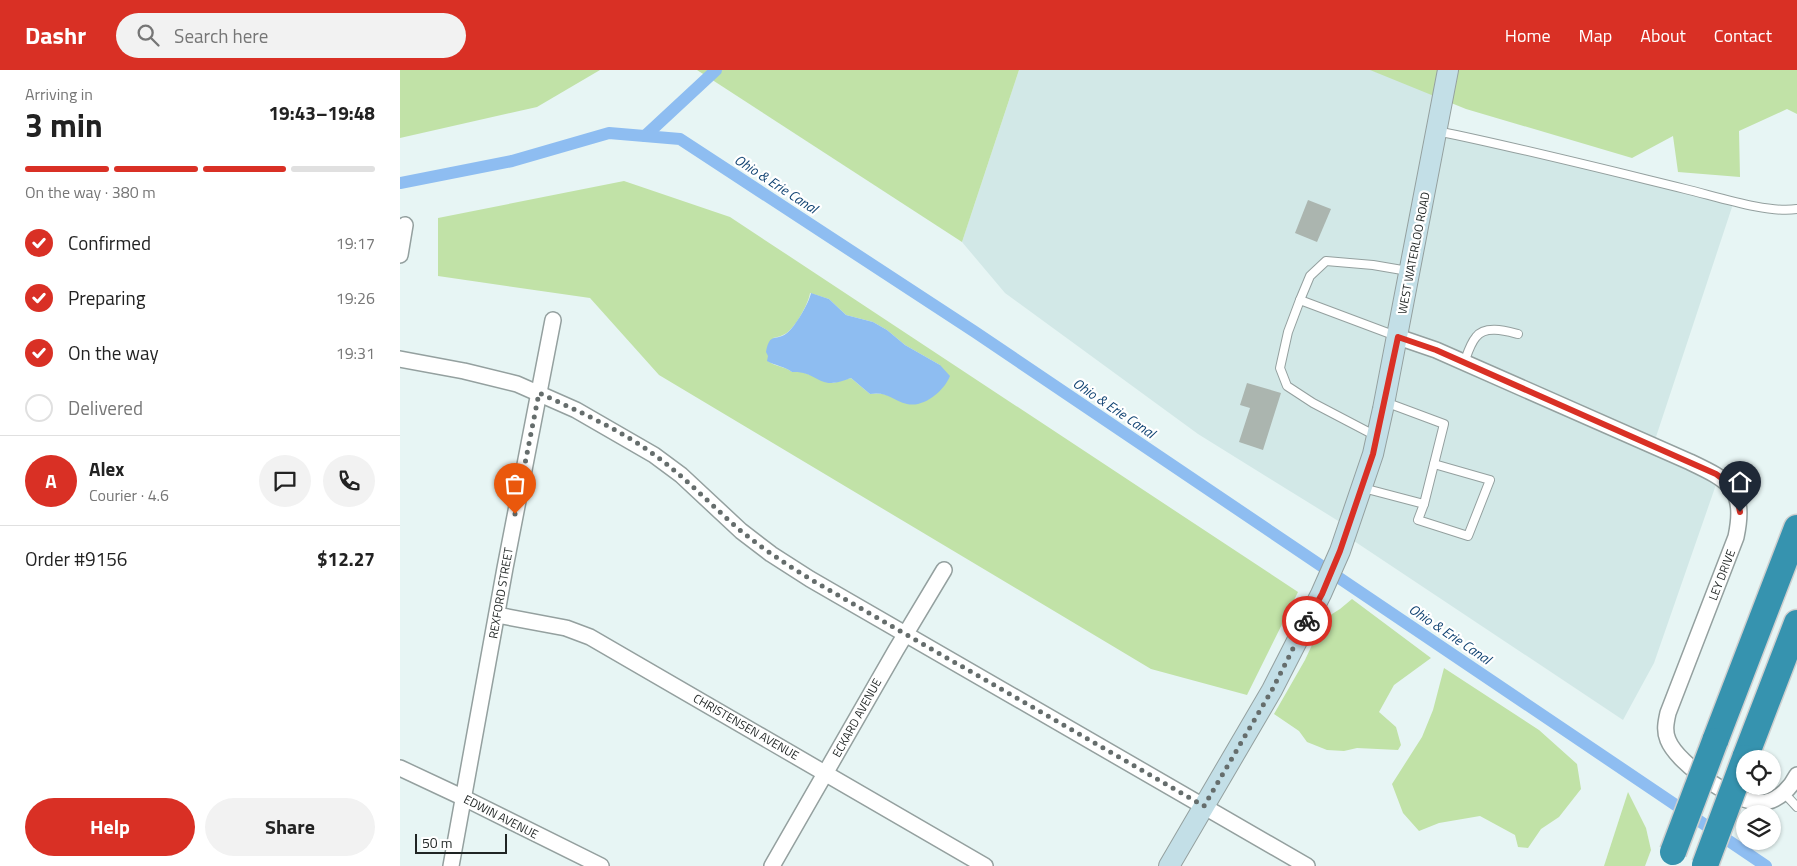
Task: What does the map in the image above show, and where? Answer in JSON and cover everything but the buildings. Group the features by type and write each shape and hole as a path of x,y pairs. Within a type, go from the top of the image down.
{"highway":[{"path":"1670,859 1797,528"},
{"path":"1748,750 1797,623"},
{"path":"1704,866 1736,782"}],"main road":[{"name":"WEST WATERLOO ROAD","path":"1169,866 1272,690 1322,594 1340,551 1377,436 1385,402 1448,70"}],"street":[{"path":"400,255 405,225"},
{"name":"REXFORD STREET","path":"451,866 553,320"},
{"name":"LEY DRIVE","path":"1398,337 1436,350 1724,479 1732,488 1737,498 1740,512 1736,538 1668,713 1667,739 1686,764 1713,783 1742,799 1755,802 1765,802 1774,799 1784,792 1797,775"},
{"path":"400,359 497,378 517,384 576,410 654,455 681,475 741,531 771,554 810,579 1307,866"},
{"name":"ECKARD AVENUE","path":"772,866 905,634 944,570"},
{"name":"CHRISTENSEN AVENUE","path":"497,615 566,628 590,637 985,866"},
{"name":"EDWIN AVENUE","path":"400,768 601,866"}],"lane":[{"path":"1437,131 1501,144 1728,200 1774,209 1797,209"},
{"path":"1377,436 1287,386 1280,368 1288,332 1310,276 1326,261 1373,265 1410,272"},
{"path":"1300,300 1398,337"},
{"path":"1464,363 1476,336 1486,331 1502,330 1518,334"},
{"path":"1385,402 1444,424 1434,464 1424,504 1418,520 1468,536 1490,480 1434,464"},
{"path":"1361,488 1424,504"},
{"path":"1784,792 1797,807"}],"shaded area":[{"path":"1019,70 1371,70 1443,98 1437,131 1734,201 1653,446 1719,476 1654,663 1623,720 1345,535 1348,527 1198,434 1005,293 962,242"}],"green space":[{"path":"400,70 600,70 537,107 400,138"},
{"path":"697,70 1019,70 962,242"},
{"path":"1370,70 1797,70 1797,114 1787,109 1739,131 1740,177 1678,172 1673,136 1632,158 1466,109"},
{"path":"624,181 730,217 1298,592 1247,695 1151,669 659,375 590,298 438,276 438,218","holes":["810,293 829,299 846,315 873,322 887,330 905,345 940,365 900,401 886,394 870,394 851,378 833,383 802,372 792,372 768,361 773,338 784,335 793,327 804,309"]},
{"path":"1352,599 1431,658 1394,685 1379,712 1396,727 1401,745 1398,750 1357,748 1344,751 1327,750 1307,742 1299,731 1274,714 1305,660 1324,619"},
{"path":"1444,668 1539,730 1577,764 1581,789 1559,817 1541,829 1528,848 1518,847 1515,835 1480,816 1439,823 1419,831 1403,813 1392,784 1422,737 1433,710"},
{"path":"1628,792 1646,828 1651,850 1645,866 1604,866"}],"water":[{"path":"811,293 829,299 846,315 873,322 887,330 905,345 940,365 950,376 947,382 933,397 913,405 885,395 870,394 851,378 831,383 826,382 805,373 792,372 767,361 768,356 766,352 769,341 783,336 790,330 805,308"}],"waterway":[{"path":"645,136 716,70"},
{"name":"Ohio & Erie Canal","path":"400,183 512,161 609,133 680,139 975,332 1766,866"}],"way so far":[{"path":"515,514 539,393 576,410 654,455 681,475 741,531 771,554 810,579 1204,806 1272,690 1307,621"}],"route":[{"path":"1307,621 1322,594 1340,551 1373,454 1398,337 1436,350 1716,474 1724,479 1732,488 1737,498 1740,512"}]}
